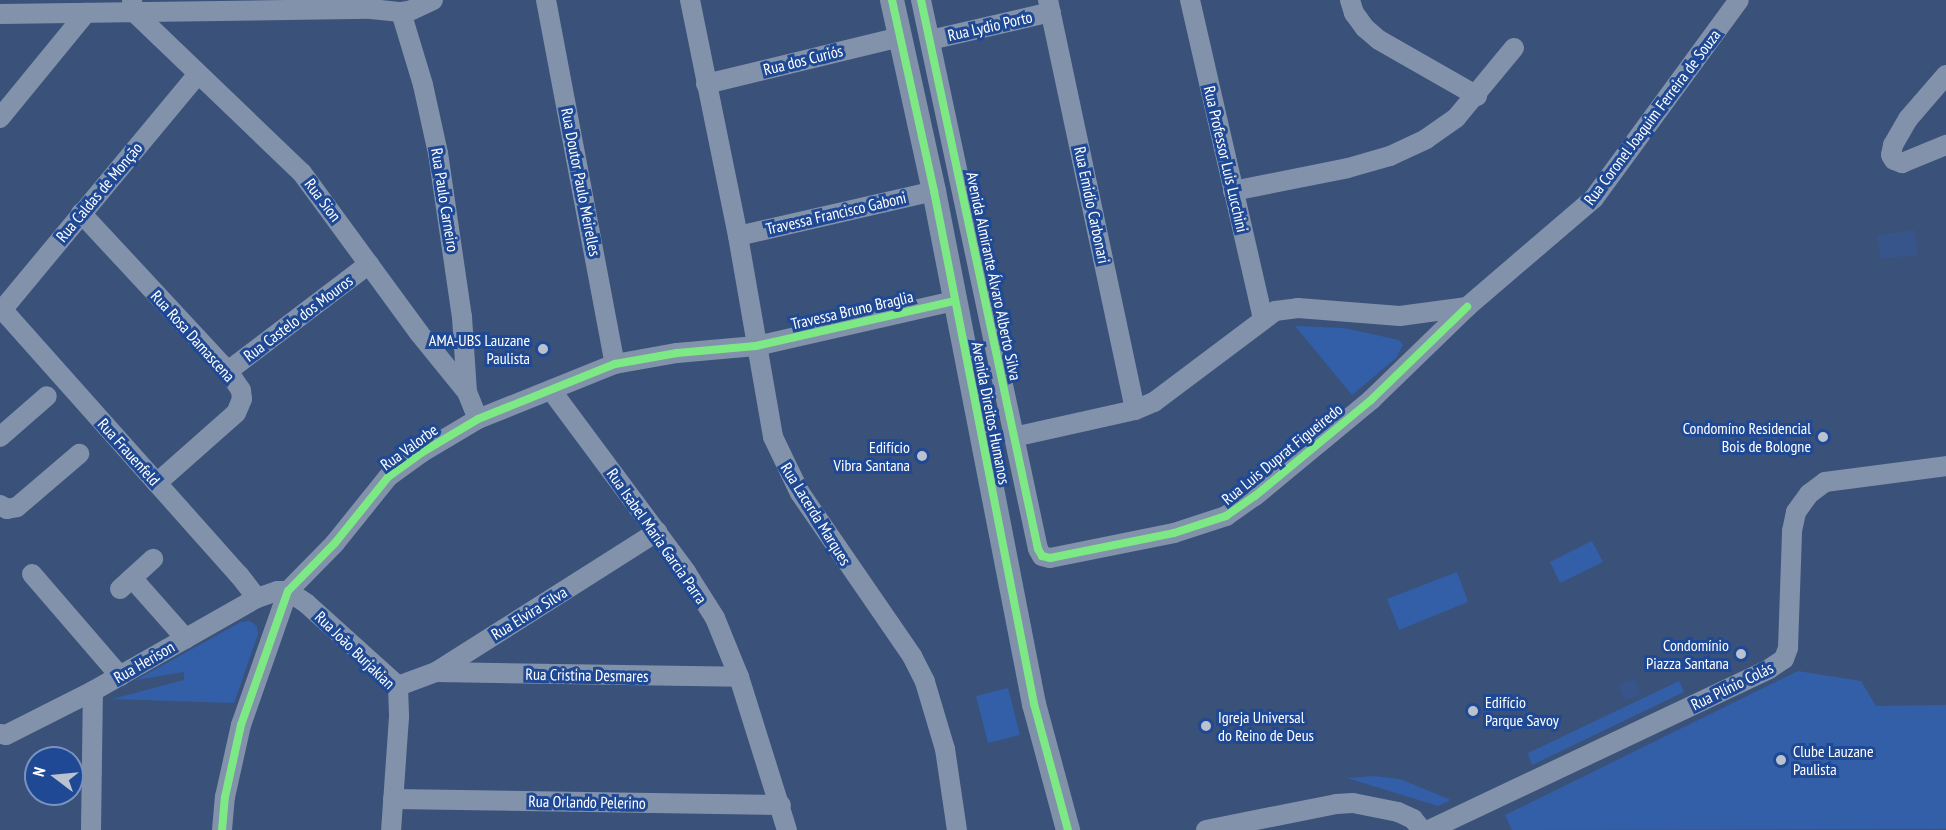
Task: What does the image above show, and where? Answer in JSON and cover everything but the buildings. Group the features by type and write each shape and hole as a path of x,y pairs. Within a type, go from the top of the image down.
{"main road":[{"name":"Avenida Direitos Humanos","path":"892,0 934,191 1034,704 1068,830"}],"street":[{"path":"0,14 86,13 133,6 370,9 401,12 412,10 433,0"},
{"name":"Rua Doutor Paulo Meirelles","path":"546,0 615,364"},
{"name":"Rua Lacerda Marques","path":"690,0 738,236 773,438 789,475 827,536 912,656 925,682 945,749 957,830"},
{"name":"Avenida Almirante Álvaro Alberto Silva","path":"921,0 1038,549 1042,556"},
{"name":"Rua Professor Luis Lucchini","path":"1190,0 1263,318"},
{"path":"1350,0 1354,13 1365,28 1379,40 1477,96"},
{"name":"Rua Coronel Joaquim Ferreira de Souza","path":"1467,307 1594,198 1739,0"},
{"name":"Rua Sion","path":"133,6 197,75 272,141 302,173 419,333 467,393 478,419"},
{"name":"Rua Lydio Porto","path":"930,40 1049,6"},
{"name":"Rua Emidio Carbonari","path":"1049,6 1135,410"},
{"name":"Rua Paulo Carneiro","path":"401,12 423,85 438,153 460,306 467,393"},
{"path":"0,118 86,13"},
{"name":"Rua dos Curiós","path":"706,84 900,37"},
{"path":"1233,191 1348,168 1390,156 1433,134 1456,118 1477,96 1514,48"},
{"name":"Rua Caldas de Monção","path":"1,308 197,75"},
{"path":"1946,75 1901,132 1893,145 1892,155 1894,160 1902,163 1946,145"},
{"name":"Travessa Francisco Gaboni","path":"738,236 934,191"},
{"name":"Rua Rosa Damascena","path":"81,213 228,372 241,390 240,407 158,483"},
{"name":"Rua Castelo dos Mouros","path":"228,372 369,264"},
{"name":"Travessa Bruno Braglia","path":"756,346 954,301"},
{"path":"1014,437 1135,410 1168,394 1263,318 1275,311 1298,308 1400,316 1467,307"},
{"name":"Rua Luis Duprat Figueiredo","path":"1042,556 1050,558 1174,533 1226,516 1255,496 1371,400 1467,307"},
{"name":"Rua Frauenfeld","path":"1,308 239,574 256,598"},
{"name":"Rua Valorbe","path":"222,830 225,797 241,725 288,591 335,543 388,477 443,438 478,419 615,364 667,355 756,346"},
{"name":"Rua Isabel Maria Garcia Parra","path":"551,390 657,532 715,618 738,677 788,830"},
{"path":"0,437 47,396"},
{"path":"0,505 7,509 17,507 79,454"},
{"name":"Rua Plínio Colás","path":"1429,830 1769,669 1784,659 1788,648 1792,531 1796,512 1809,494 1825,482 1946,466"},
{"name":"Rua Elvira Silva","path":"398,686 436,672 657,532"},
{"path":"153,560 126,584 186,639"},
{"path":"32,574 120,676"},
{"name":"Rua Herison","path":"2,732 93,691 256,598 277,591 288,591"},
{"name":"Rua João Burjakian","path":"288,591 302,600 398,686 399,717 391,830"},
{"name":"Rua Cristina Desmares","path":"436,672 738,677"},
{"path":"91,830 93,691"},
{"name":"Rua Orlando Pelerino","path":"393,799 781,805"},
{"path":"1206,830 1336,804 1353,803 1398,812 1413,819 1422,830"}],"shaded area":[{"path":"1915,230 1918,255 1881,259 1877,235"},
{"path":"1295,326 1344,328 1399,340 1403,345 1396,358 1352,395"},
{"path":"1592,541 1603,562 1560,583 1550,562"},
{"path":"1457,572 1468,602 1399,630 1387,599"},
{"path":"250,621 257,626 258,634 234,703 112,699 184,680 184,672 136,680 241,622"},
{"name":"Clube Lauzane Paulista","path":"1798,671 1861,681 1876,706 1946,705 1946,829 1512,830 1505,815"},
{"path":"1635,679 1641,695 1624,701 1618,685"},
{"path":"1679,681 1684,692 1532,765 1528,753"},
{"path":"1008,688 1020,735 988,743 976,696"},
{"path":"1374,776 1400,779 1451,800 1438,806 1347,778"}],"cycle path":[{"path":"892,0 934,191 1034,704 1068,830"},
{"path":"921,0 1038,549 1042,556 1050,558 1174,533 1226,516 1255,496 1371,400 1467,307"},
{"path":"222,830 225,797 241,725 288,591 335,543 388,477 421,453 478,419 615,364 677,353 756,346 954,301"}],"place":[{"name":"AMA-UBS Lauzane Paulista","path":"543,349"},
{"name":"Condomíno Residencial Bois de Bologne","path":"1823,437"},
{"name":"Edifício Vibra Santana","path":"922,456"},
{"name":"Condomínio Piazza Santana","path":"1741,654"},
{"name":"Edifício Parque Savoy","path":"1473,711"},
{"name":"Igreja Universal do Reino de Deus","path":"1206,726"},
{"name":"Clube Lauzane Paulista","path":"1781,760"}]}
